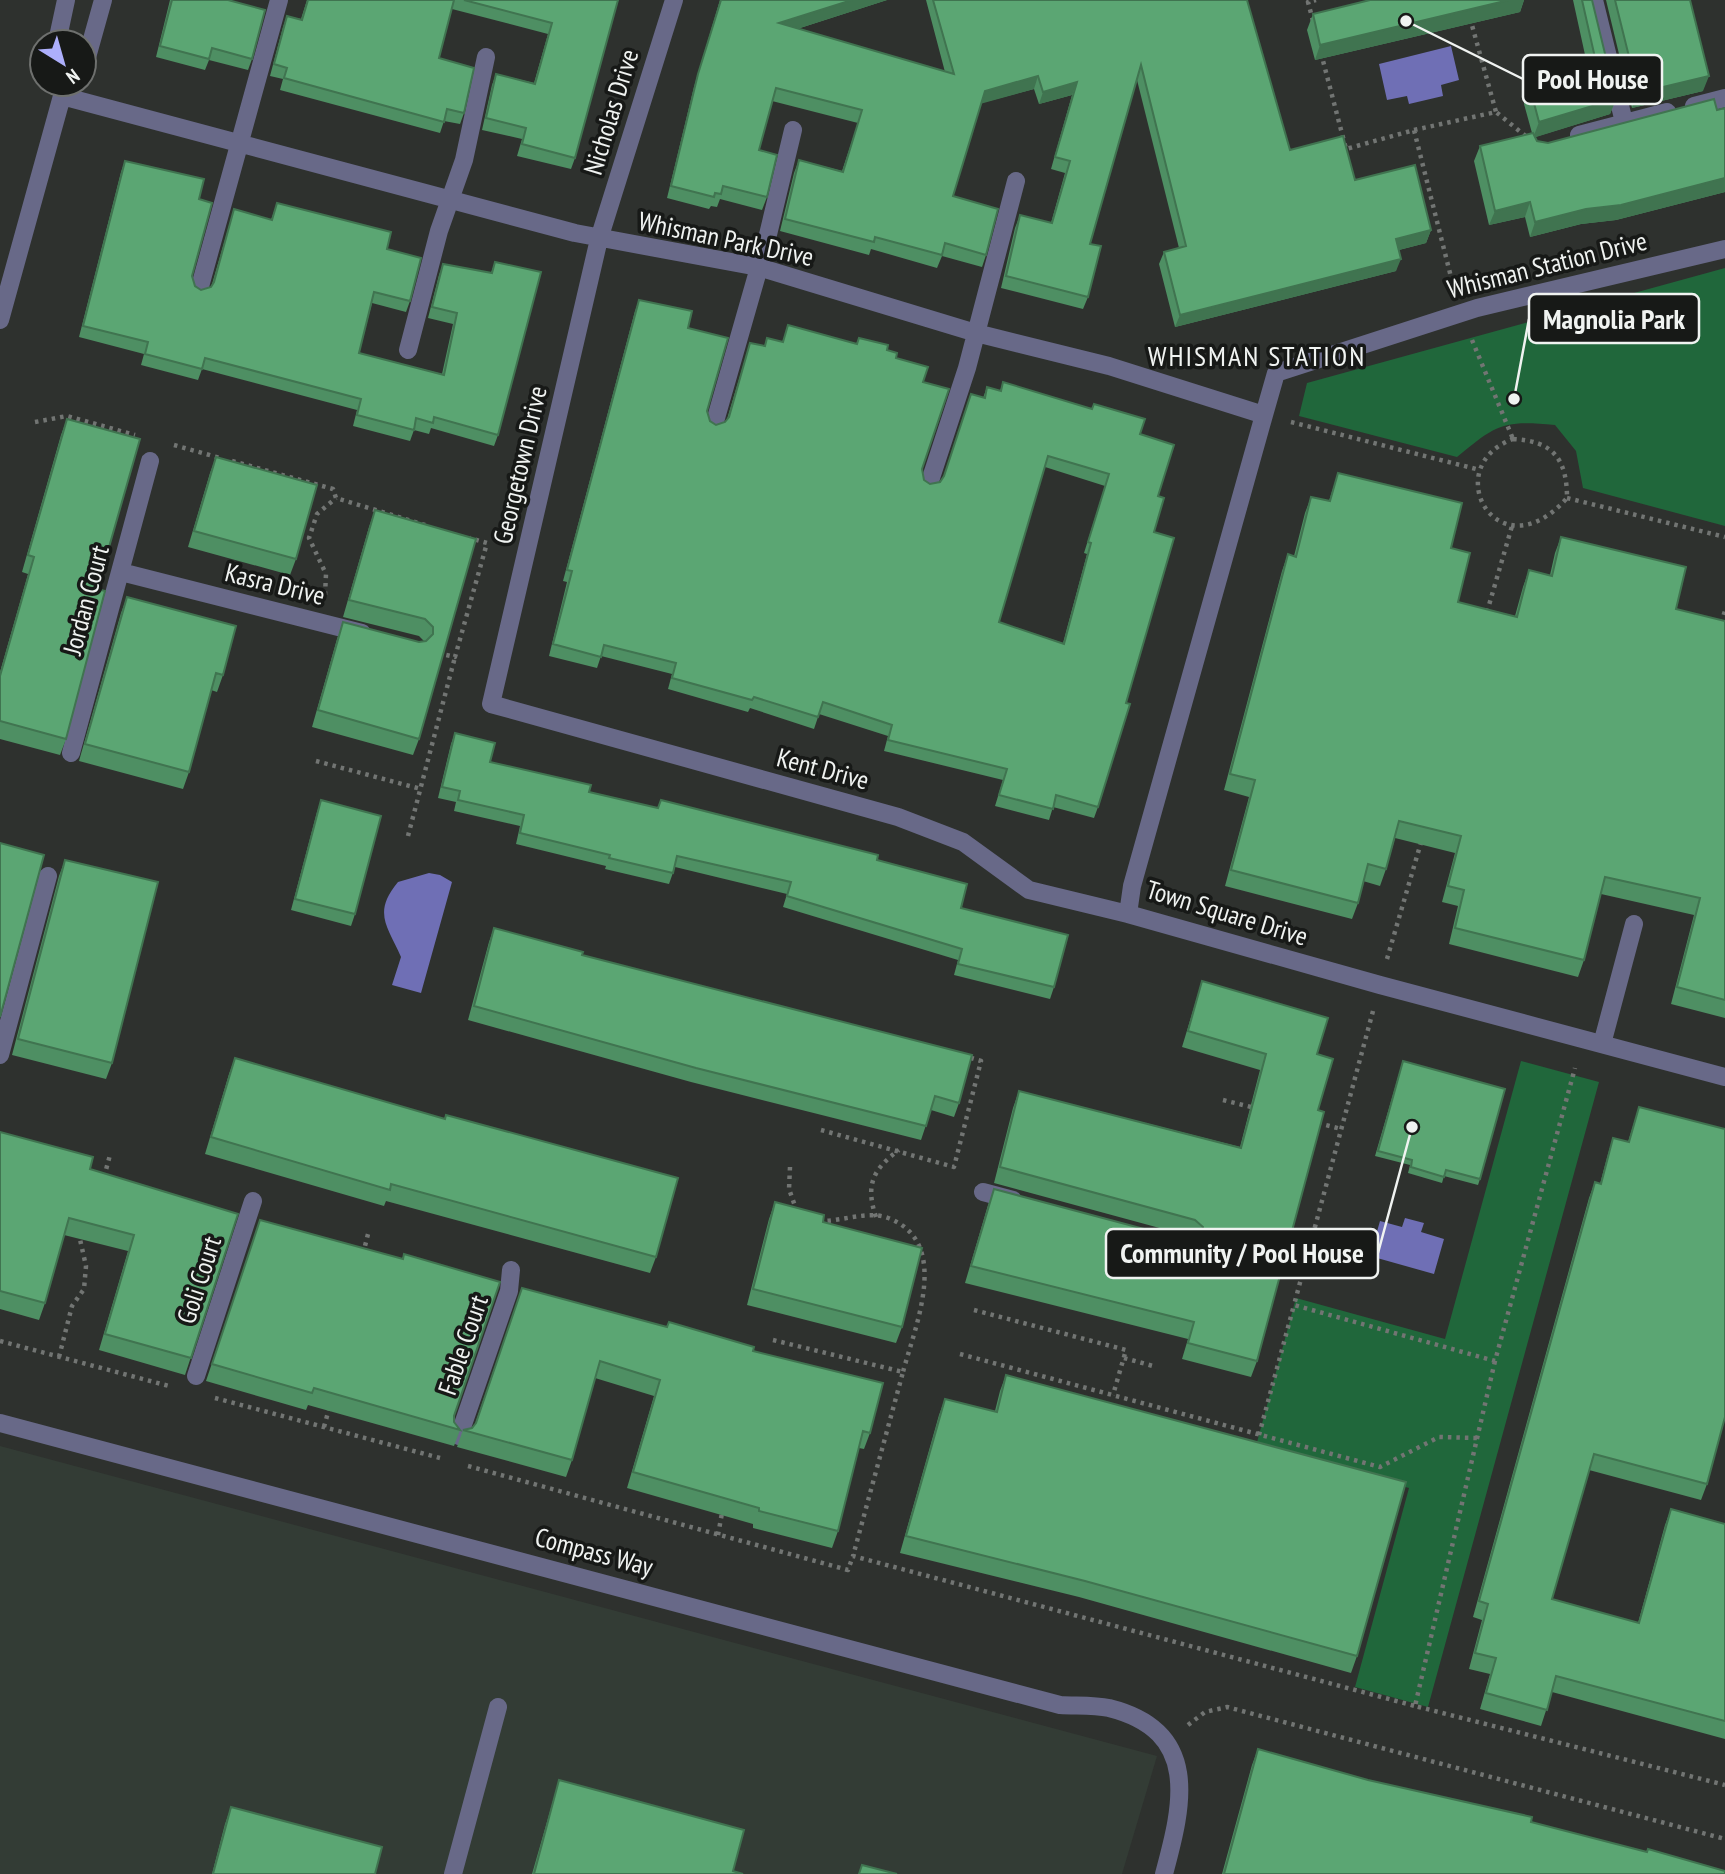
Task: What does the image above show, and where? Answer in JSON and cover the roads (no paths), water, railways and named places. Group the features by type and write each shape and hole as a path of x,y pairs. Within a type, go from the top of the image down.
{"street":[{"path":"60,28 66,0"},
{"path":"95,28 103,0"},
{"path":"199,290 279,0"},
{"name":"Nicholas Drive","path":"599,239 674,0"},
{"path":"1594,0 1625,122"},
{"path":"408,350 449,200 464,160 486,57"},
{"path":"0,320 62,98"},
{"name":"Whisman Park Drive","path":"97,98 240,142 599,239 758,267 976,334 1109,366 1264,415"},
{"path":"1539,147 1625,122 1725,98"},
{"path":"714,425 793,130"},
{"path":"929,484 976,334 1016,181"},
{"name":"Georgetown Drive","path":"491,704 599,239"},
{"name":"Whisman Station Drive","path":"1264,415 1276,373 1460,313 1725,249"},
{"name":"Town Square Drive","path":"1264,415 1132,886 1128,914 1380,985 1725,1077"},
{"name":"Jordan Court","path":"71,753 150,461"},
{"name":"Kasra Drive","path":"121,572 380,637"},
{"name":"Kent Drive","path":"491,704 898,817 963,842 1029,890 1128,914"},
{"path":"0,1055 48,876"},
{"path":"1602,1044 1634,924"},
{"path":"983,1192 1033,1206"},
{"name":"Goli Court","path":"196,1376 253,1201"},
{"name":"Fable Court","path":"459,1436 509,1291 511,1270"},
{"name":"Compass Way","path":"0,1423 1060,1705 1107,1708 1135,1718 1166,1742 1178,1765 1180,1801 1164,1874"},
{"path":"453,1874 498,1707"}],"place":[{"name":"Pool House","path":"1406,21"},
{"name":"Magnolia Park","path":"1514,399"},
{"name":"Community / Pool House","path":"1412,1127"}],"district":[{"name":"WHISMAN STATION","path":"1257,356"}]}
